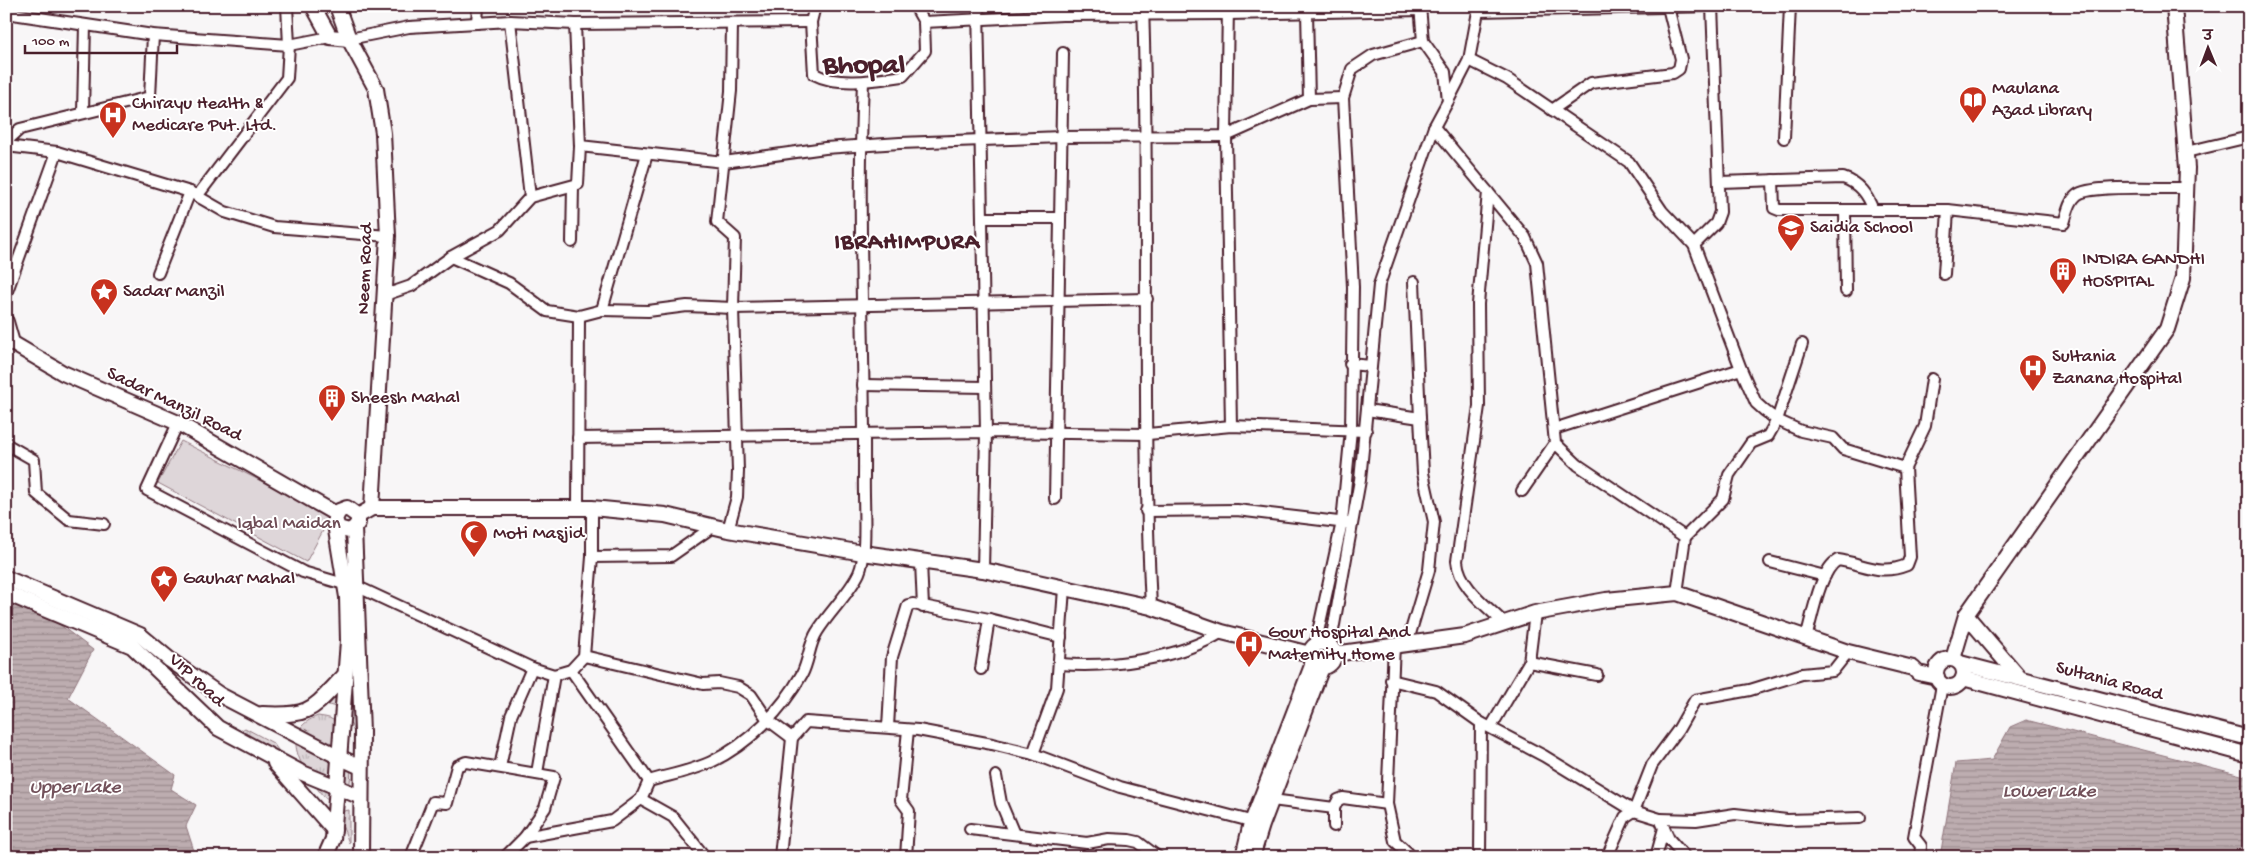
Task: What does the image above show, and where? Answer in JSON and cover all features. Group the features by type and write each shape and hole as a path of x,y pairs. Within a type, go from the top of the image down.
{"main road":[{"path":"313,6 330,37 349,39 337,6"},
{"path":"1956,661 1966,615 2167,330 2183,278 2186,188 2186,152 2174,6"},
{"name":"Neem Road","path":"349,39 376,88 379,100 388,236 372,508"},
{"name":"Sadar Manzil Road","path":"6,322 8,345 63,373 178,423 312,498 336,519"},
{"path":"325,857 333,834 341,758 348,641 347,597 350,585 356,522 352,510 347,508 343,509 336,519 350,585 361,767 360,857"},
{"path":"336,519 342,531 372,508 592,508 665,515 728,530 863,553 984,570 1151,607 1222,632 1315,657 1330,664 1332,650"},
{"name":"VIP road","path":"6,578 99,624 132,646 218,728 268,756 361,797"},
{"name":"VIP road","path":"6,593 99,624 140,635 170,660 220,695 361,767"},
{"path":"1243,857 1257,823 1315,657 1322,644 1332,650 1466,636 1535,613 1606,600 1677,593 1848,652 1913,668 1918,673 1939,676 1954,687 1963,678 1964,670 1956,661"},
{"path":"1966,615 2019,677"},
{"path":"1252,857 1257,823 1272,800 1315,657"},
{"path":"1939,676 1941,662 1956,661"},
{"name":"Sultania Road","path":"1956,661 2249,738"},
{"path":"256,713 291,716 308,711 345,675"},
{"name":"Sultania Road","path":"1963,678 2249,755"},
{"path":"268,756 333,834"}],"street":[{"path":"158,273 194,194 287,78 289,44 287,6"},
{"path":"477,23 478,6"},
{"path":"815,6 811,22 814,74 820,77 863,82 902,76 915,64 924,51 924,22 915,6"},
{"path":"978,6 986,432 984,570"},
{"path":"1332,650 1366,432 1379,285 1434,127 1469,60 1479,8 1710,6 1720,212 1716,223 1694,245"},
{"path":"1784,138 1790,6"},
{"path":"1552,110 1591,83 1674,73 1678,69 1681,59 1668,7"},
{"path":"924,22 978,19 1062,10 1307,12 1421,8 1423,41 1444,72 1448,101"},
{"path":"1144,10 1148,299 1146,511 1151,607"},
{"path":"1228,10 1226,136 1231,426"},
{"path":"1307,12 1310,99"},
{"path":"6,13 153,35 289,44 330,37"},
{"path":"349,39 409,27 510,21 576,24 811,22"},
{"path":"510,21 530,197"},
{"path":"728,530 737,497 738,471 734,308 735,238 716,222 731,91 732,23"},
{"path":"385,295 411,286 451,256 500,230 530,197 578,184 580,146 576,24"},
{"path":"83,112 85,25"},
{"path":"153,35 150,96 20,129 10,138 7,146 57,152 194,194 225,212 274,227 388,236"},
{"path":"1315,657 1342,522 1351,430 1350,364 1353,287 1343,98 1352,69 1373,55 1423,41"},
{"path":"1055,499 1063,53"},
{"path":"1469,60 1507,79 1629,162 1662,211 1694,245 1741,369 1756,403 1777,420 1801,431 1832,438 1843,449 1905,468"},
{"path":"525,837 612,820 641,799 649,781 710,762 737,747 768,720 789,697 804,671 816,634 860,572 863,553 864,435 860,305 860,148 863,82"},
{"path":"580,146 724,162 825,148 860,148 900,144 1061,137 1145,138 1226,136 1310,99 1343,98"},
{"path":"1434,127 1525,238 1537,263 1555,442 1522,492"},
{"path":"2186,152 2249,137"},
{"path":"6,294 57,152"},
{"path":"602,310 647,154"},
{"path":"1720,182 1843,178 1854,181 1868,197 1873,210"},
{"path":"1772,180 1772,202 1774,208 1778,210 1948,210 2064,223 2072,200 2084,191 2100,189 2186,188"},
{"path":"572,242 573,186"},
{"path":"1488,192 1478,304 1478,414 1457,561 1458,573 1465,584 1505,624"},
{"path":"1845,210 1846,290"},
{"path":"1944,274 1948,210"},
{"path":"983,218 1060,218"},
{"path":"451,256 509,282 547,311 578,316 602,310 648,311 688,306 734,308 1148,299"},
{"path":"1409,857 1408,853 1395,841 1387,804 1391,680 1400,644 1429,570 1434,522 1423,473 1414,282"},
{"path":"578,316 578,508"},
{"path":"1677,593 1686,537 1723,499 1729,475 1751,443 1768,436 1777,420 1802,344"},
{"path":"1350,364 1371,366"},
{"path":"1554,429 1741,369"},
{"path":"1806,638 1825,576 1832,564 1838,560 1870,569 1884,570 1907,564 1910,556 1905,468 1926,426 1932,379"},
{"path":"863,385 985,386"},
{"path":"1367,410 1420,418"},
{"path":"178,423 147,490 303,572 350,585 532,668 554,675 571,670 584,656 592,557 592,508"},
{"path":"578,438 986,432 1148,434 1231,426 1366,432"},
{"path":"1555,442 1578,465 1686,537"},
{"path":"6,444 34,460 36,493 69,520 104,524"},
{"path":"1146,511 1237,510 1353,524"},
{"path":"592,557 671,556 714,526"},
{"path":"921,562 924,607"},
{"path":"1770,562 1825,576"},
{"path":"1033,754 1056,688 1060,664 1064,588"},
{"path":"888,727 892,657 905,608 913,604 989,619 1061,638"},
{"path":"1491,727 1529,662 1535,613"},
{"path":"981,669 989,619"},
{"path":"1060,664 1086,666 1132,661 1202,644 1222,632"},
{"path":"1607,857 1625,817 1634,811 1652,765 1678,730 1696,700 1750,690 1802,674 1833,670 1848,652"},
{"path":"584,656 703,684 718,683 738,687 751,695 768,720 792,738"},
{"path":"1529,662 1597,675"},
{"path":"500,767 511,716 532,668"},
{"path":"571,670 649,781"},
{"path":"537,773 554,675"},
{"path":"1920,857 1921,846 1914,837 1939,676"},
{"path":"1391,680 1436,691 1481,722 1544,756 1634,811 1662,823 1735,814 1787,820 1860,818"},
{"path":"780,857 792,738 806,722 888,727 983,742 1033,754 1120,787 1257,823"},
{"path":"1480,857 1481,722"},
{"path":"906,857 909,811 902,800 908,730"},
{"path":"410,857 433,802 446,803 457,766 466,762 554,777 545,808 525,837 505,857"},
{"path":"996,776 1001,803 1014,834"},
{"path":"1334,826 1334,808 1338,800 1344,798 1387,804"},
{"path":"641,799 673,817 705,857"},
{"path":"1272,800 1334,808"},
{"path":"1656,857 1662,823"},
{"path":"1662,823 1669,839 1685,857"},
{"path":"970,829 1087,843 1109,839 1129,840 1138,842 1158,857"}],"green space":[{"name":"Iqbal Maidan","path":"181,441 331,516 306,562 158,483"},
{"path":"353,670 357,742 345,715 329,705 346,685"},
{"path":"318,716 331,719 338,725 346,742 350,763 351,774 348,790 342,798 334,803 322,795 307,773 296,745 300,729 307,722"},
{"path":"245,728 273,743 283,757 238,732"},
{"path":"349,810 349,843 342,825 330,814"}],"water":[{"name":"Upper Lake","path":"6,584 93,650 68,698 175,775 171,789 196,805 186,826 196,857 6,857"},
{"name":"Lower Lake","path":"2026,720 2249,777 2249,857 1940,857 1956,763 1992,760 2010,727"}],"place":[{"name":"Maulana Azad Library","path":"1973,124"},
{"name":"Chirayu Health & Medicare Pvt. Ltd.","path":"113,139"},
{"name":"Saidia School","path":"1791,252"},
{"name":"INDIRA GANDHI HOSPITAL","path":"2063,295"},
{"name":"Sadar Manzil","path":"104,316"},
{"name":"Sultania Zanana Hospital","path":"2033,392"},
{"name":"Sheesh Mahal","path":"332,422"},
{"name":"Moti Masjid","path":"474,558"},
{"name":"Gauhar Mahal","path":"164,603"},
{"name":"Gour Hospital And Maternity Home","path":"1249,668"}],"district":[{"name":"Bhopal","path":"864,67"},
{"name":"IBRAHIMPURA","path":"907,243"}]}
